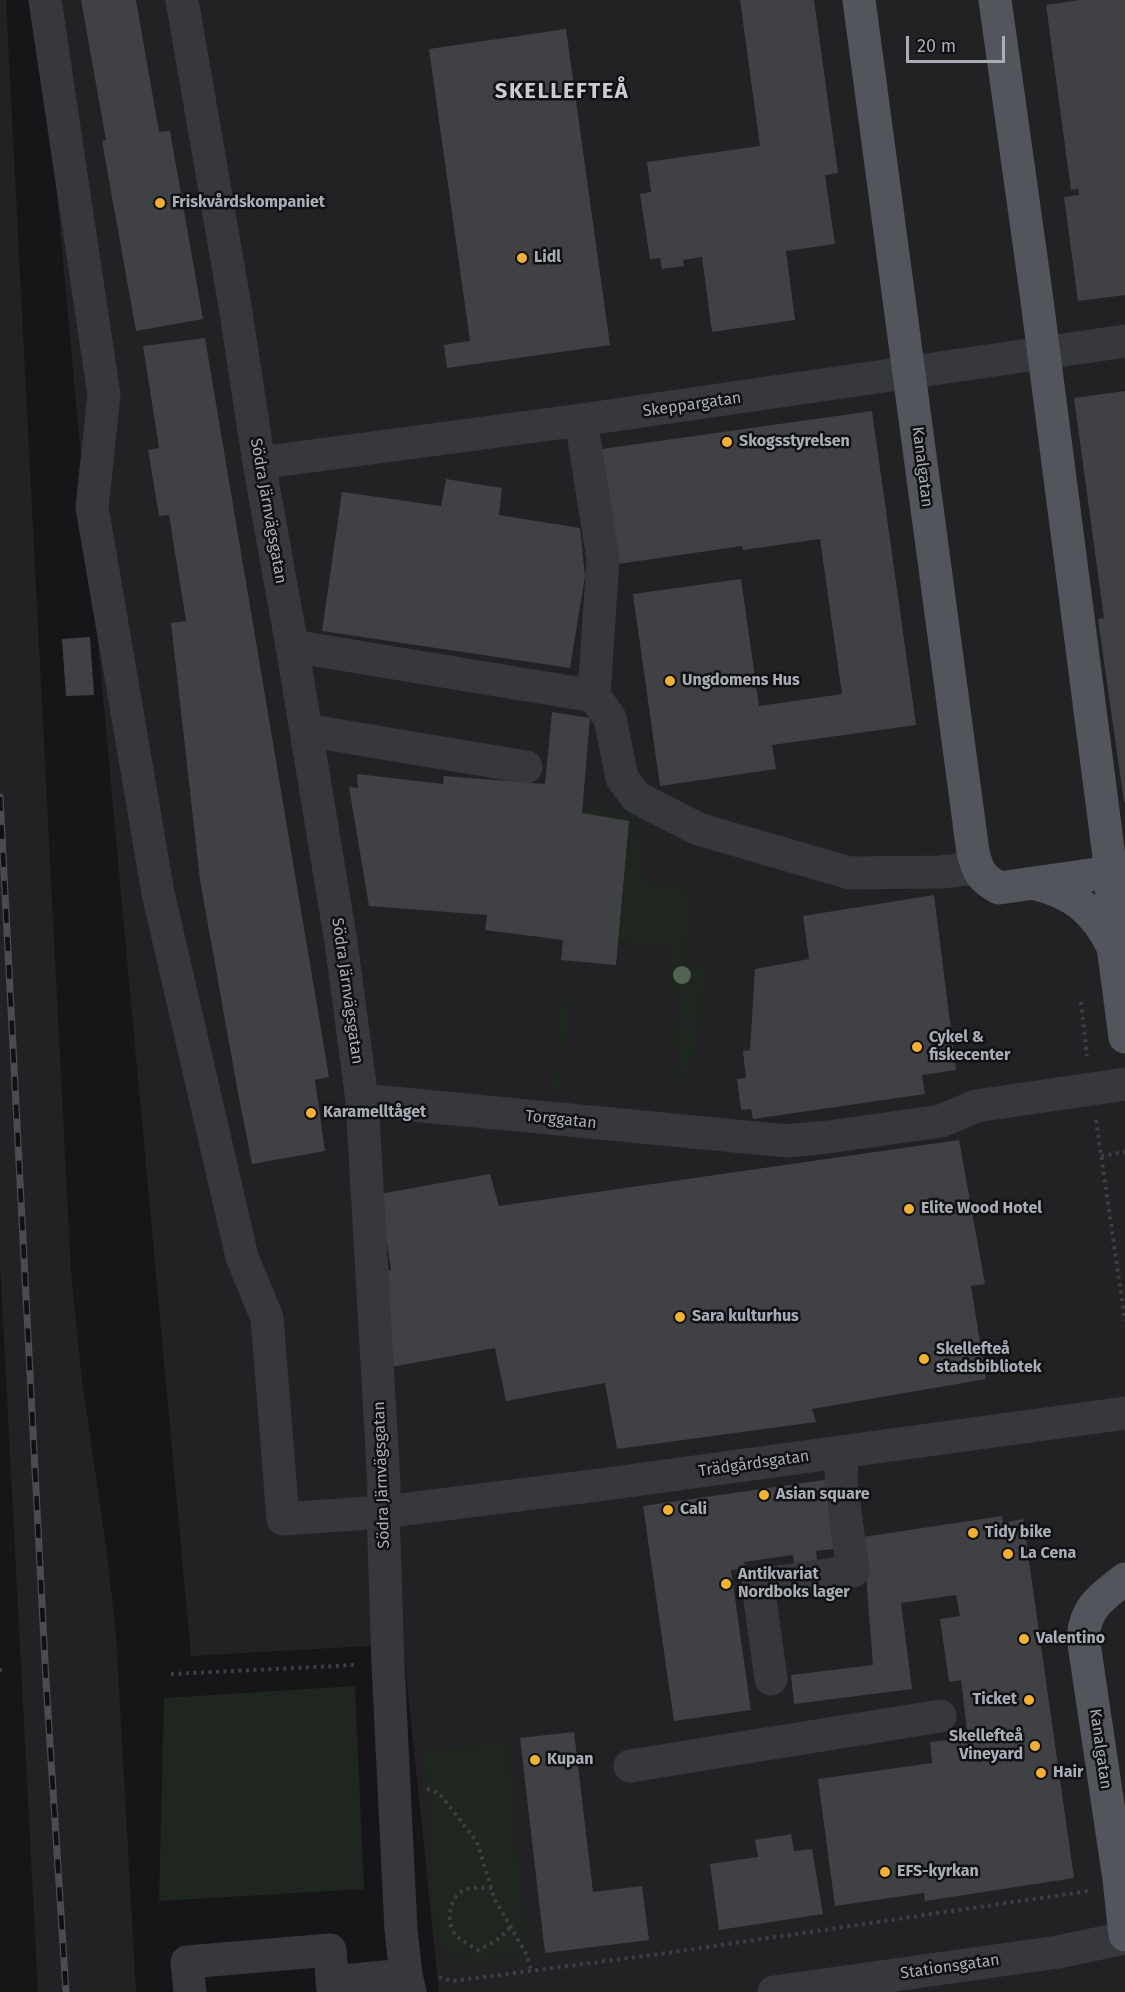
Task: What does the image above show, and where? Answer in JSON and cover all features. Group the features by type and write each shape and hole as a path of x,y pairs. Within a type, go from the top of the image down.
{"main road":[{"name":"Kanalgatan","path":"859,0 973,852 977,868"},
{"path":"995,0 1118,872 1113,947 1125,1037"},
{"path":"977,868 986,881 999,888 1118,872"},
{"path":"1035,884 1052,888 1087,908 1105,929 1113,947"},
{"name":"Kanalgatan","path":"1125,1579 1102,1597 1092,1609 1085,1622 1083,1637 1119,1879 1125,1936"}],"street":[{"name":"Trädgårdsgatan","path":"45,0 104,394 92,507 158,893 242,1257 267,1318 283,1519 383,1512 599,1485 1125,1413"},
{"name":"Södra Järnvägsgatan","path":"182,0 341,942 362,1100 384,1485 388,1664 401,1930 408,1983"},
{"name":"Skeppargatan","path":"259,463 581,420 1125,341"},
{"path":"581,420 603,559 594,696 610,718 622,778 636,797 698,829 850,873 940,873 977,868"},
{"path":"292,645 594,696"},
{"path":"306,730 526,767"},
{"name":"Torggatan","path":"362,1100 787,1140 828,1137 941,1121 976,1106 1125,1084"},
{"path":"771,1679 758,1585 853,1571 841,1482 842,1452"},
{"path":"630,1766 940,1716"},
{"name":"Stationsgatan","path":"774,1992 1058,1952 1125,1936"},
{"path":"189,1992 187,1962 330,1950 332,1987 408,1983"}],"path":[{"path":"1081,1002 1125,1321"},
{"path":"1101,1156 1125,1152"},
{"path":"171,1674 388,1664"},
{"path":"418,1786 439,1793 477,1842 495,1900 527,1955 531,1971"},
{"path":"408,1983 437,1976 453,1981 660,1954 1095,1891 1119,1879"},
{"path":"492,1888 468,1888 458,1893 450,1909 452,1928 461,1940 478,1950 496,1940 511,1927"}],"shaded area":[{"path":"0,0 6,0 71,1271 82,1380 107,1553 116,1634 136,1992 38,1992 0,1263"},
{"path":"39,0 1125,0 1125,1992 439,1992 403,1644 191,1656"},
{"path":"582,806 634,814 648,886 692,890 684,964 708,967 694,1055 682,1082 677,1110 674,1111 681,1048 675,1047 680,997 674,996 675,984 669,983 672,947 618,942 629,822 582,813"},
{"path":"563,977 566,980 566,1002 570,1008 561,1091 552,1090"},
{"path":"355,1686 364,1889 159,1901 164,1698"},
{"path":"508,1741 527,1955 481,1960 451,1957 434,1930 424,1751"}],"building":[{"path":"81,0 136,0 159,132 170,131 203,319 136,331 102,141 106,140"},
{"path":"740,0 814,0 838,173 825,175 835,244 786,251 795,320 712,332 702,257 683,260 684,266 662,269 660,258 650,259 640,194 651,192 647,162 760,146"},
{"path":"1079,0 1125,0 1125,295 1078,301 1064,197 1079,195 1078,189 1071,190 1046,5"},
{"path":"566,29 610,345 447,368 444,345 470,341 429,49"},
{"path":"205,338 329,1077 315,1080 325,1151 252,1164 200,880 171,623 186,621 169,515 159,516 148,450 159,448 143,346"},
{"path":"1125,391 1124,802 1098,619 1104,618 1074,398"},
{"path":"872,411 916,725 772,745 776,769 660,786 633,594 741,579 759,706 842,694 820,539 743,550 742,546 618,564 602,449"},
{"path":"446,479 502,488 499,515 580,528 585,576 570,668 322,631 342,492 441,506"},
{"path":"90,637 94,695 66,696 62,639"},
{"path":"552,712 590,718 582,813 629,821 616,965 561,960 563,940 485,930 487,915 369,906 349,787 358,788 357,774 443,784 444,776 545,784"},
{"path":"934,895 956,1070 922,1075 925,1094 753,1119 751,1109 741,1110 737,1079 746,1078 743,1051 750,1050 755,969 809,959 803,916"},
{"name":"Sara kulturhus","path":"959,1140 985,1284 971,1286 986,1379 812,1409 816,1422 617,1449 605,1383 506,1401 495,1348 391,1367 377,1273 391,1270 380,1194 490,1174 499,1206"},
{"path":"831,1479 841,1548 816,1551 817,1560 794,1563 793,1555 744,1562 746,1568 731,1570 751,1710 674,1721 643,1506"},
{"path":"1002,1516 1003,1523 1023,1519 1074,1878 925,1901 924,1893 835,1906 818,1779 932,1763 930,1742 968,1738 961,1680 949,1682 940,1619 960,1616 956,1595 901,1603 912,1689 794,1704 791,1675 873,1665 863,1537"},
{"path":"574,1732 593,1892 642,1886 649,1940 545,1953 520,1738"},
{"path":"791,1834 794,1851 812,1849 823,1914 719,1930 710,1864 758,1857 755,1840"}],"railway":[{"path":"0,797 46,1681 66,1992"}],"place":[{"name":"Friskvårdskompaniet","path":"160,203"},
{"name":"Lidl","path":"522,258"},
{"name":"Skogsstyrelsen","path":"727,442"},
{"name":"Ungdomens Hus","path":"670,681"},
{"name":"Cykel & fiskecenter","path":"917,1047"},
{"name":"Karamelltåget","path":"311,1113"},
{"name":"Elite Wood Hotel","path":"909,1209"},
{"name":"Sara kulturhus","path":"680,1317"},
{"name":"Skellefteå stadsbibliotek","path":"924,1359"},
{"name":"Asian square","path":"764,1495"},
{"name":"Cali","path":"668,1510"},
{"name":"Tidy bike","path":"973,1533"},
{"name":"La Cena","path":"1008,1554"},
{"name":"Antikvariat Nordboks lager","path":"726,1584"},
{"name":"Valentino","path":"1024,1639"},
{"name":"Ticket","path":"1029,1700"},
{"name":"Skellefteå Vineyard","path":"1035,1746"},
{"name":"Kupan","path":"535,1760"},
{"name":"Hair","path":"1041,1773"},
{"name":"EFS-kyrkan","path":"885,1872"}],"district":[{"name":"SKELLEFTEÅ","path":"562,92"}]}
